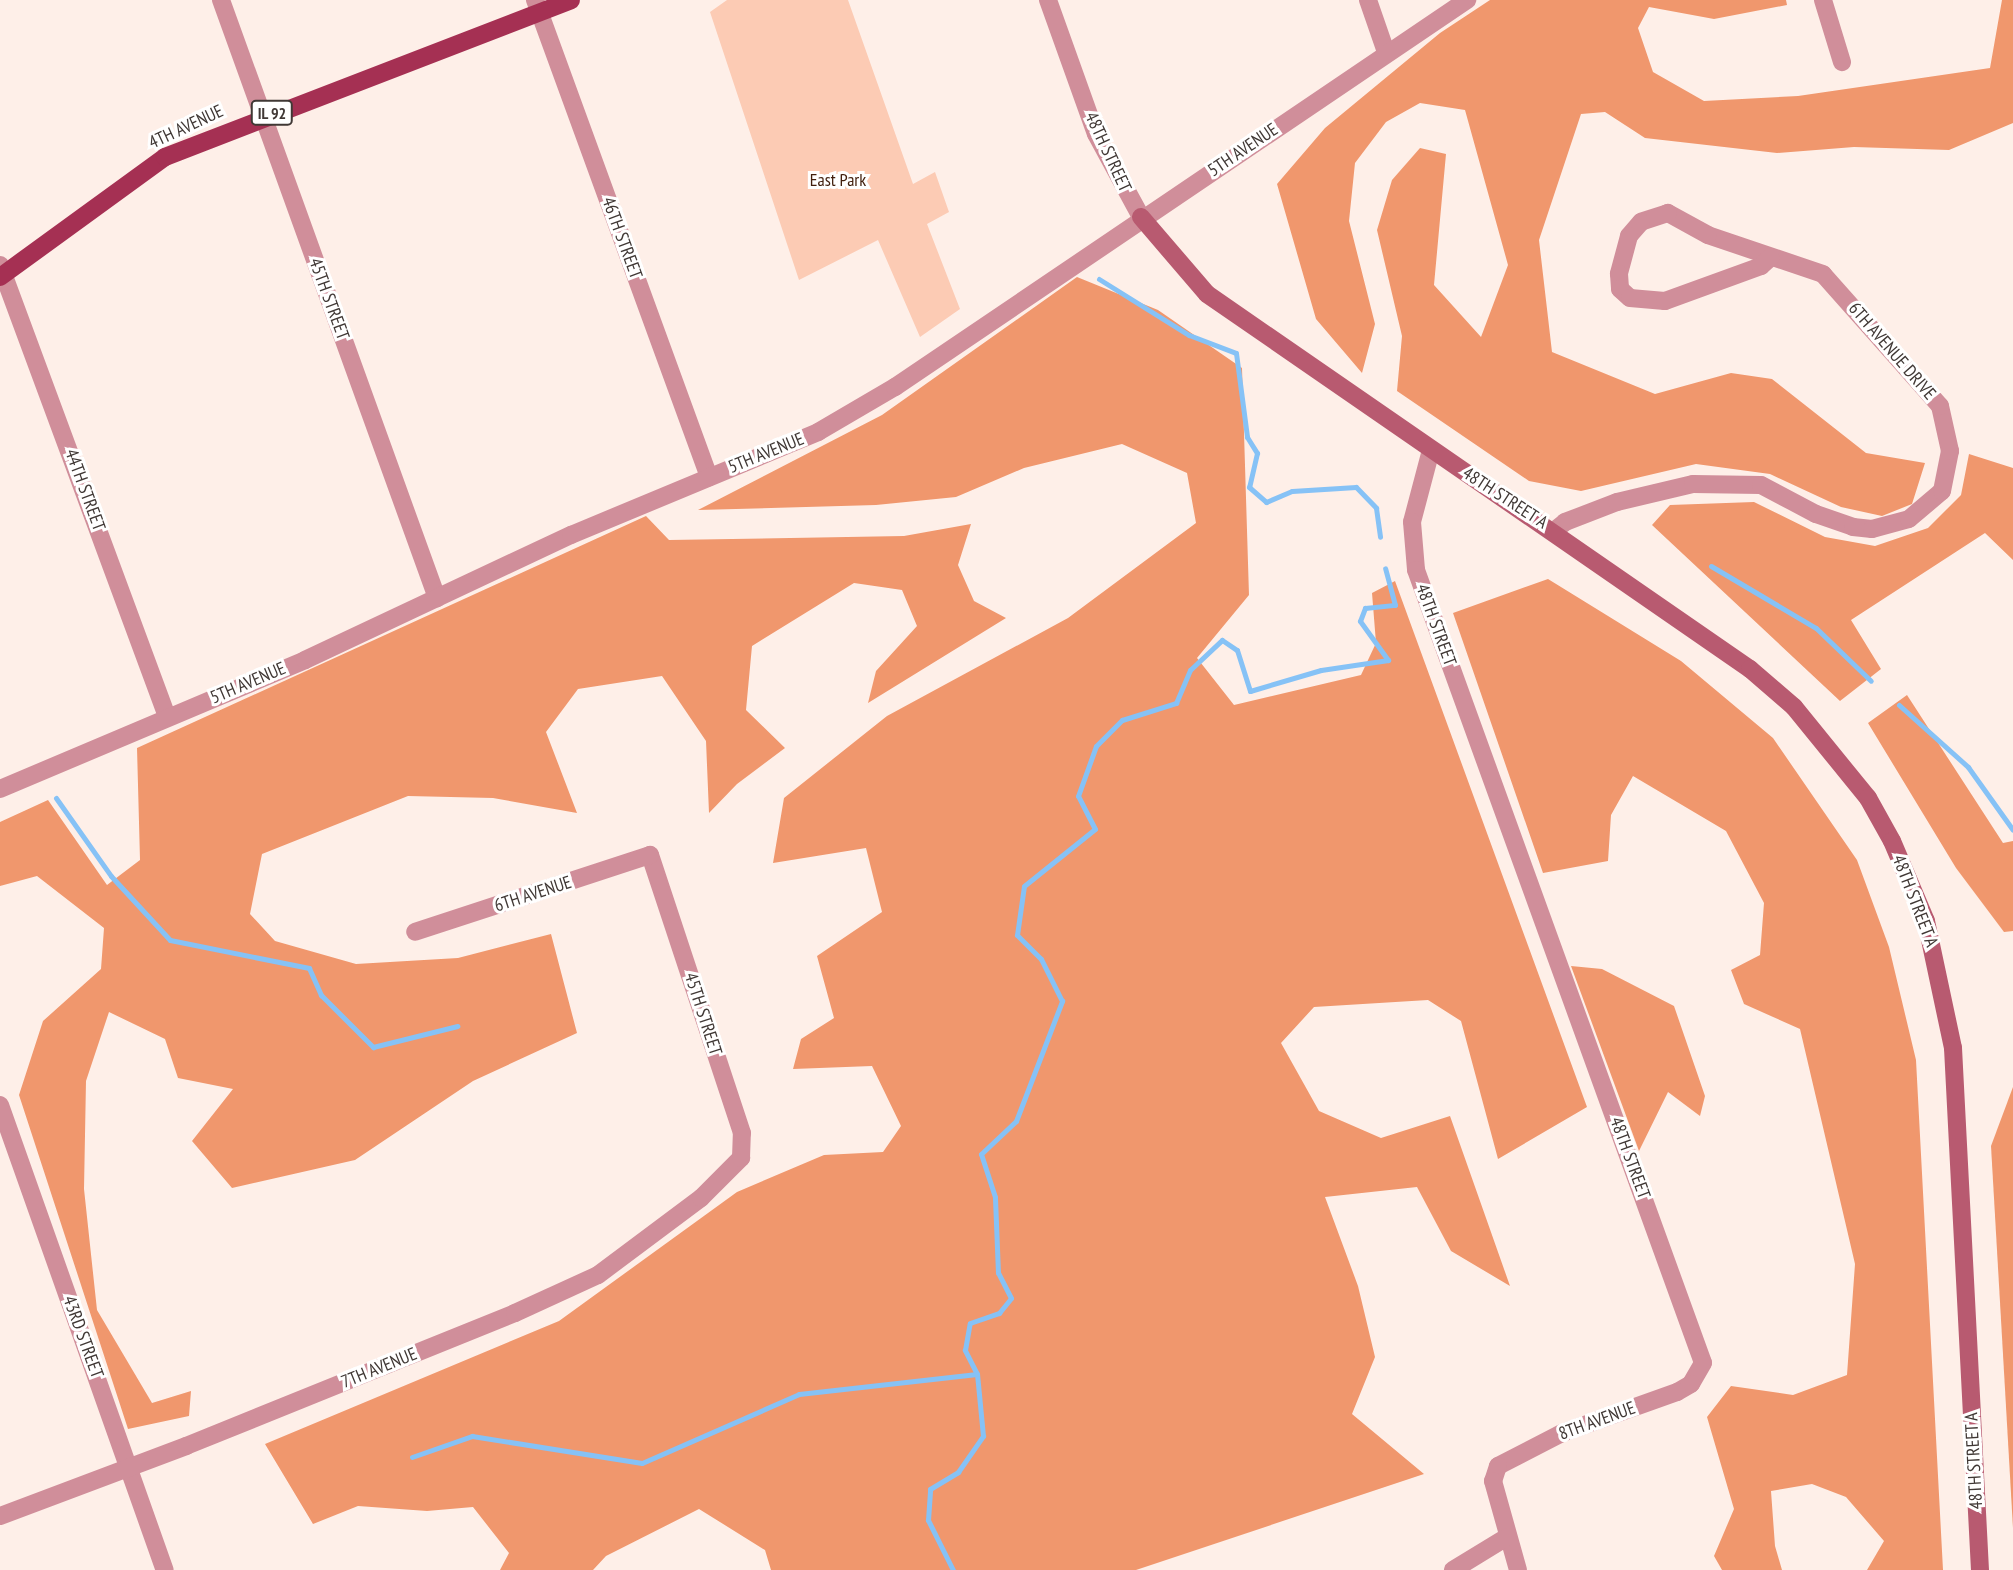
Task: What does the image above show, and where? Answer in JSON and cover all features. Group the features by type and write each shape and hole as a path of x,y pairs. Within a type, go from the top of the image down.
{"main road":[{"name":"4TH AVENUE","path":"2,272 165,157 537,7 571,0"}],"street":[{"name":"45TH STREET","path":"221,0 438,598"},
{"name":"48TH STREET","path":"1048,0 1096,134 1141,217 1207,294 1431,450 1412,522 1416,570 1699,1347 1700,1371"},
{"path":"1368,0 1387,52"},
{"name":"5TH AVENUE","path":"0,789 438,598 856,411 1467,0"},
{"path":"1823,0 1842,62"},
{"name":"46TH STREET","path":"537,7 709,477"},
{"name":"6TH AVENUE DRIVE","path":"1554,531 1565,522 1618,502 1693,484 1761,485 1816,514 1871,529 1909,519 1942,491 1950,451 1947,428 1925,386 1823,274 1708,234 1668,213 1641,222 1629,236 1619,274 1620,289 1630,298 1665,301 1761,266 1771,257"},
{"name":"44TH STREET","path":"2,272 167,717"},
{"name":"48TH STREET A","path":"1431,450 1554,531 1750,669 1794,707 1868,798 1915,890 1937,960 1953,1048 1980,1570"},
{"name":"45TH STREET","path":"650,855 743,1133 745,1148 731,1170"},
{"name":"6TH AVENUE","path":"415,932 650,855"},
{"name":"43RD STREET","path":"0,1105 165,1570"},
{"name":"7TH AVENUE","path":"0,1516 129,1469 514,1313 598,1275 634,1252 731,1170"},
{"name":"8TH AVENUE","path":"1507,1537 1495,1472 1507,1457 1562,1433 1677,1392 1691,1384 1700,1371"},
{"path":"1453,1570 1507,1537 1518,1570"}],"green space":[{"name":"East Park","path":"727,0 848,0 913,184 935,172 949,212 927,224 960,309 920,337 878,240 799,280 710,12"}],"shaded area":[{"path":"1490,0 1786,0 1787,5 1714,19 1649,7 1638,28 1653,72 1704,101 1798,96 1990,68 2002,0 2013,0 2013,123 1949,150 1854,147 1777,153 1645,138 1605,112 1581,114 1539,240 1552,352 1655,394 1731,373 1772,379 1866,453 1925,463 1912,504 1882,516 1841,507 1770,474 1696,464 1581,491 1529,481 1397,391 1402,336 1377,230 1392,180 1420,148 1446,154 1434,285 1481,337 1508,265 1465,110 1420,103 1386,122 1355,163 1349,221 1375,324 1362,373 1316,319 1277,184 1325,128 1440,33"},
{"path":"1077,277 1158,310 1242,368 1249,595 1197,658 1234,705 1361,675 1376,643 1372,593 1395,581 1587,1107 1498,1159 1461,1021 1428,1000 1314,1007 1281,1043 1319,1111 1381,1138 1450,1116 1510,1286 1451,1251 1417,1187 1325,1197 1358,1286 1375,1357 1352,1414 1424,1474 1136,1570 771,1570 765,1550 699,1509 606,1556 593,1570 500,1570 509,1553 473,1507 427,1511 358,1506 313,1524 265,1444 559,1321 737,1192 824,1155 883,1152 901,1126 872,1066 793,1069 801,1039 834,1018 817,956 882,912 866,848 773,863 784,798 887,716 1068,618 1196,523 1187,473 1122,444 1024,468 956,497 876,505 698,510 882,415"},
{"path":"1969,454 2013,468 2013,560 1985,533 1851,620 1881,669 1840,701 1652,525 1670,505 1754,502 1825,537 1875,546 1928,528 1961,495"},
{"path":"646,516 669,540 904,536 971,524 958,565 974,601 1006,618 868,703 876,671 917,626 902,590 854,583 752,646 746,710 785,748 737,784 709,813 706,741 662,676 578,689 546,732 577,813 493,798 408,796 262,854 250,914 275,941 356,964 458,958 551,934 577,1033 473,1081 355,1160 232,1188 192,1141 233,1089 178,1078 165,1039 109,1012 86,1081 84,1189 97,1310 152,1403 191,1391 189,1416 128,1429 19,1095 43,1021 101,969 104,928 37,876 0,886 0,822 48,800 107,885 140,860 137,748"},
{"path":"1548,579 1681,661 1773,738 1857,860 1889,947 1916,1060 1943,1570 1867,1570 1884,1541 1846,1497 1812,1484 1771,1491 1775,1546 1782,1570 1722,1570 1714,1556 1734,1509 1707,1417 1731,1386 1793,1395 1847,1375 1855,1264 1800,1029 1744,1004 1731,970 1760,955 1764,903 1726,831 1633,776 1611,815 1608,861 1543,873 1453,613"},
{"path":"1907,695 2003,843 2013,841 2013,931 2004,932 1956,868 1868,723"},
{"path":"1571,966 1602,969 1674,1006 1705,1096 1700,1116 1668,1092 1639,1151"},
{"path":"2013,1087 2013,1528 1991,1146"}],"waterway":[{"path":"1099,279 1189,335 1236,353 1247,437 1257,453 1249,487 1266,502 1292,491 1356,487 1376,508 1380,537"},
{"path":"1711,566 1816,628 1871,681"},
{"path":"953,1570 928,1520 930,1489 958,1472 983,1436 977,1374 965,1350 970,1323 999,1313 1011,1298 998,1273 995,1197 981,1154 1016,1121 1062,1001 1041,959 1017,935 1024,886 1095,829 1078,796 1096,746 1122,720 1176,703 1190,670 1222,640 1237,650 1250,691 1321,670 1388,660 1360,621 1365,608 1395,605 1385,568"},
{"path":"1899,705 1968,767 2013,830"},
{"path":"56,798 111,876 170,940 309,968 321,995 373,1047 457,1026"},
{"path":"412,1457 472,1436 642,1463 799,1394 977,1374"}]}
